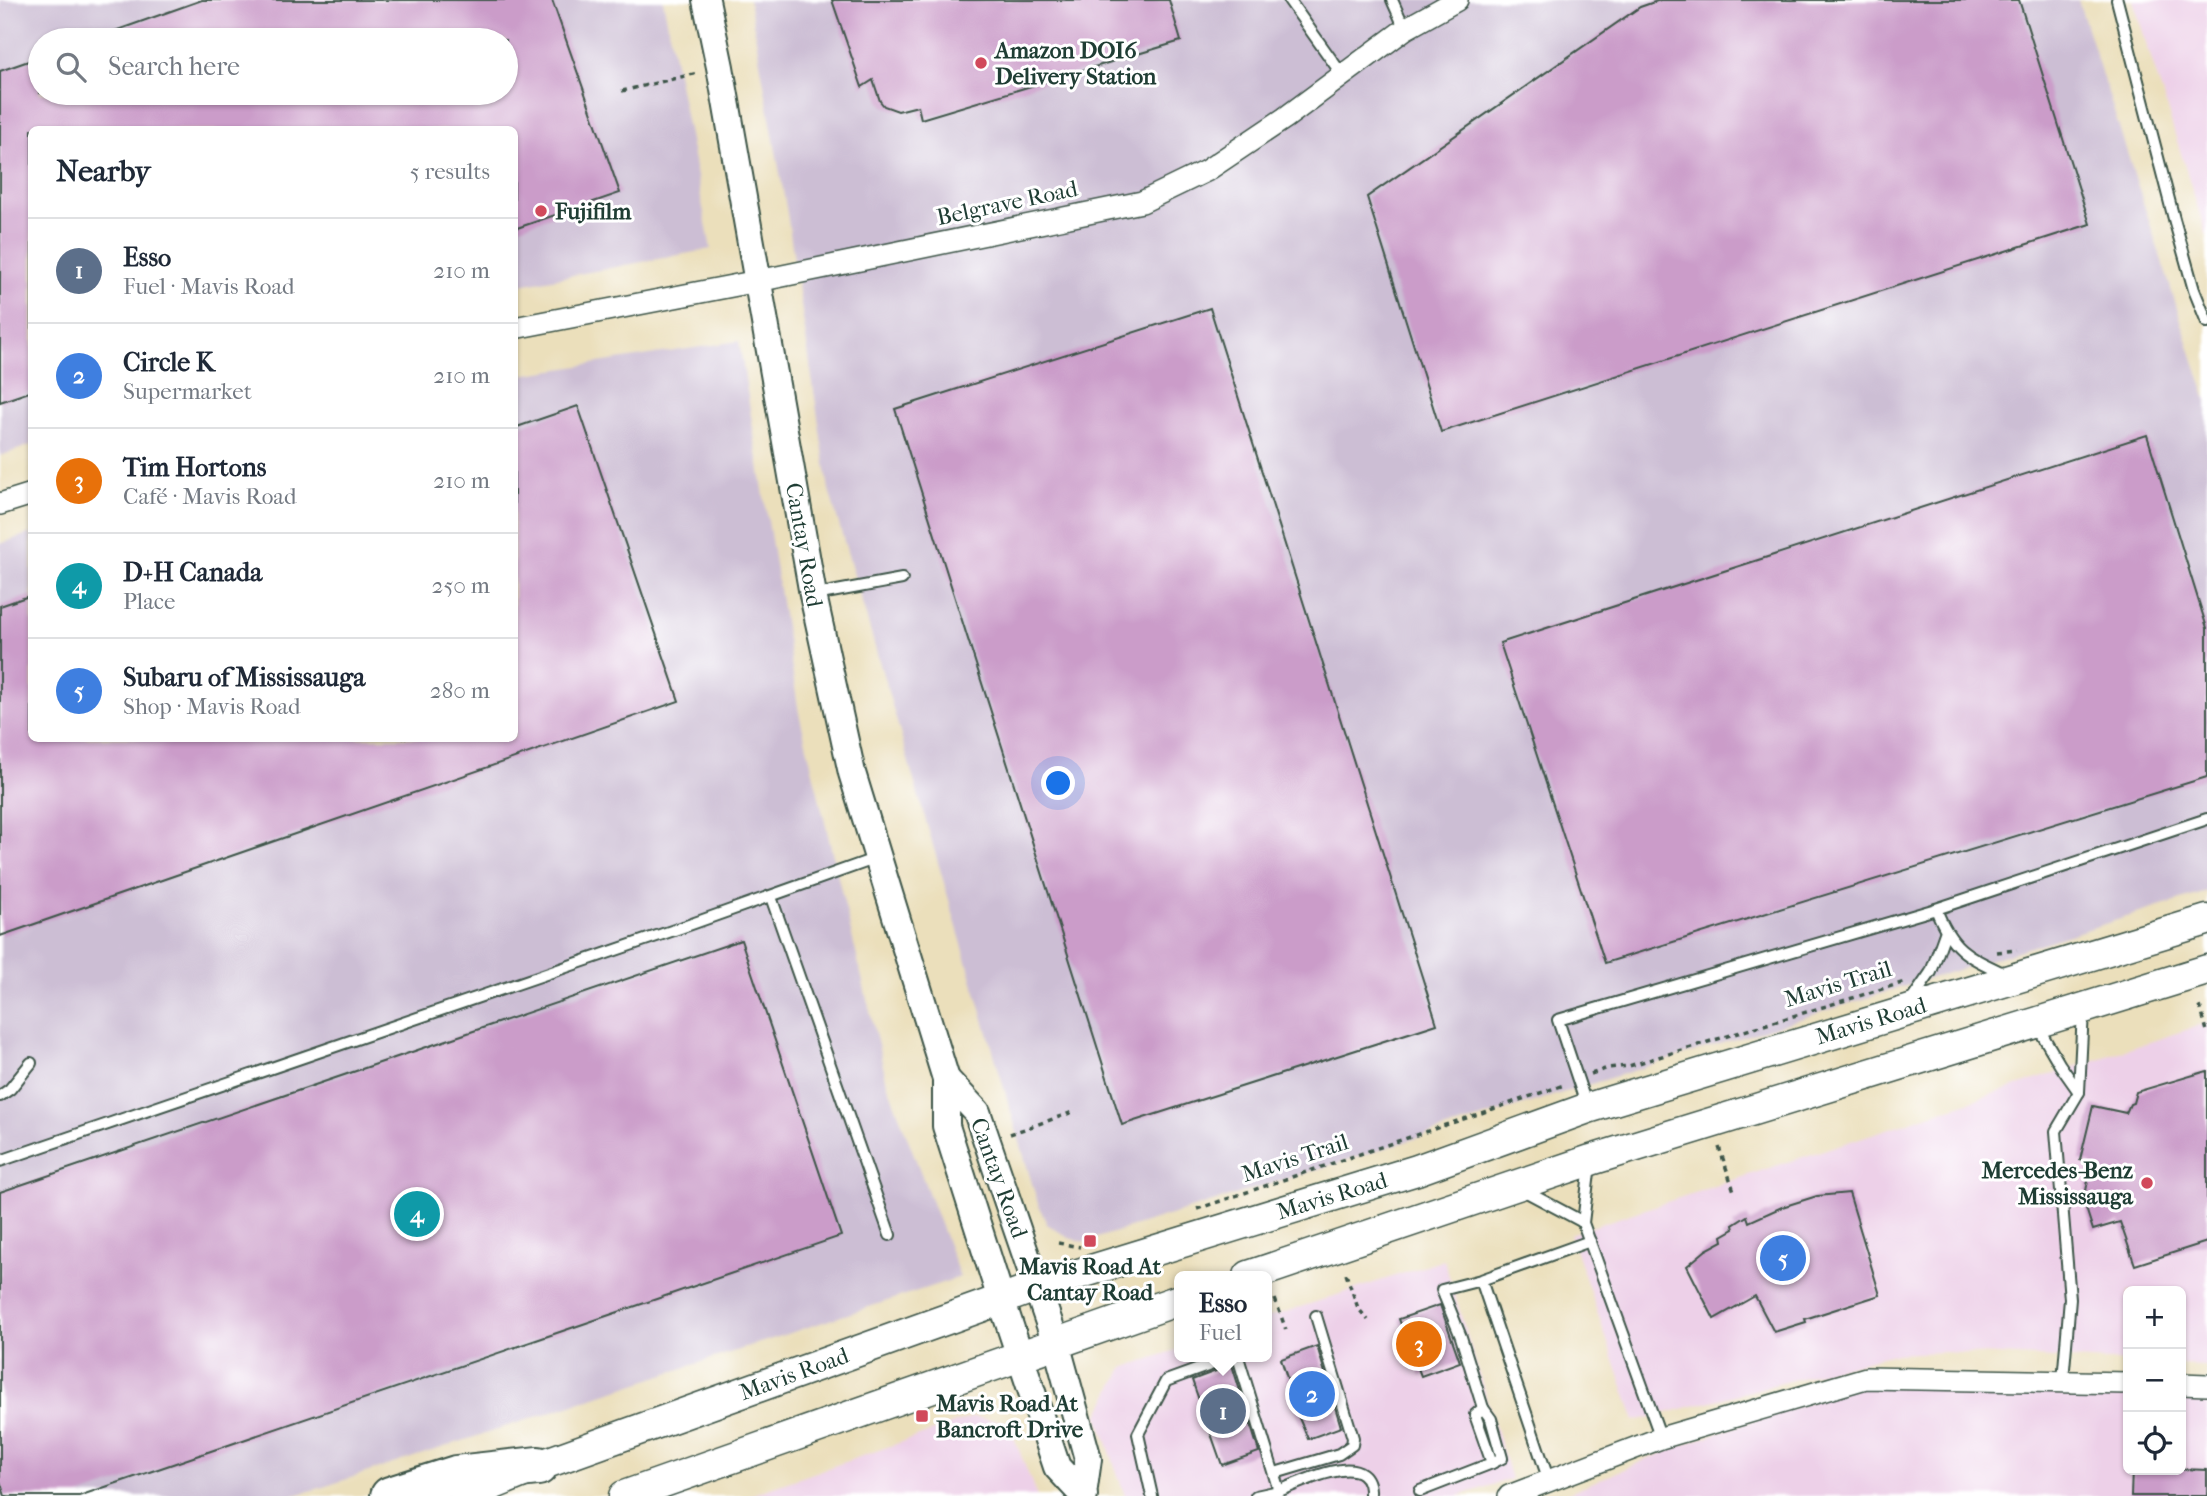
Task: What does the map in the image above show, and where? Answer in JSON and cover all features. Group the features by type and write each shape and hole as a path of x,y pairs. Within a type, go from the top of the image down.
{"highway":[{"path":"390,1496 456,1475 538,1466"}],"main road":[{"name":"Mavis Road","path":"465,1496 538,1466 1036,1287 1417,1170 1588,1108 2207,920"},
{"name":"Mavis Road","path":"1265,1271 1591,1160 2207,970"},
{"path":"624,1496 1174,1302"}],"street":[{"name":"Cantay Road","path":"706,0 813,596 852,773 946,1079 946,1126 1001,1299 1057,1467 1083,1495"},
{"name":"Belgrave Road","path":"518,327 1142,202 1206,171 1343,76 1405,29 1457,0"},
{"path":"0,504 28,495"},
{"name":"Cantay Road","path":"946,1079 977,1112 1056,1343 1088,1459 1083,1495"},
{"path":"1509,1496 1661,1438 1866,1378 2123,1383"},
{"path":"2186,1384 2207,1385"}],"lane":[{"path":"1289,0 1343,76"},
{"path":"1392,0 1405,29"},
{"path":"2117,0 2194,290 2207,322"},
{"path":"2194,290 2207,285"},
{"path":"813,596 902,579"},
{"path":"1588,1108 1558,1020 1937,909 2207,820"},
{"path":"0,1161 878,858"},
{"path":"771,897 890,1235"},
{"path":"1937,909 1945,933 1970,958 2014,978"},
{"path":"1905,1011 1931,972 1945,933"},
{"path":"2063,1381 2070,1299 2056,1131 2079,1092 2083,1008"},
{"path":"2036,1023 2079,1092"},
{"path":"0,1096 10,1089 31,1063"},
{"path":"1591,1160 1583,1222 1661,1438"},
{"path":"1515,1185 1583,1222"},
{"path":"1420,1491 1492,1463 1475,1415 1483,1408 1461,1337 1442,1290 1590,1241"},
{"path":"1481,1279 1549,1481"},
{"path":"1275,1473 1339,1454 1352,1445 1353,1438 1316,1316"},
{"path":"1152,1496 1138,1434 1166,1381 1218,1362"},
{"path":"1240,1362 1279,1491"},
{"path":"1256,1496 1350,1468 1365,1477 1371,1486 1370,1496"}],"path":[{"path":"622,91 720,67"},
{"name":"Mavis Trail","path":"1608,1068 1629,1066 1909,980"},
{"path":"2200,1006 2207,1031"},
{"name":"Mavis Trail","path":"1193,1210 1543,1094"},
{"path":"1010,1134 1073,1112"},
{"path":"1719,1147 1735,1195"},
{"path":"1058,1242 1081,1248"},
{"path":"1346,1274 1358,1308 1368,1320"},
{"path":"1275,1299 1286,1330"}],"shaded area":[{"path":"0,0 663,0 711,249 518,285 518,126 28,126 28,446 0,456"},
{"path":"749,0 2078,0 2207,401 2207,892 1084,1242 1069,1238 1047,1224 1038,1204 829,490 787,213"},
{"path":"2133,0 2207,0 2207,237"},
{"path":"739,341 799,713 887,1083 960,1277 291,1496 0,1496 0,544 28,534 28,742 518,742 518,376"},
{"path":"2207,1023 2207,1366 2186,1365 2186,1286 2123,1286 2123,1362 1944,1352 1893,1354 1635,1421 1570,1234"},
{"path":"1444,1260 1511,1479 1458,1496 1125,1496 1098,1416 1123,1368 1174,1351 1174,1362 1272,1362 1272,1316"},
{"path":"1863,1384 2123,1395 2123,1475 2186,1475 2186,1398 2207,1399 2207,1496 1560,1496 1682,1445"},
{"path":"973,1417 1008,1422 1037,1496 748,1496"}],"building":[{"name":"Fujifilm","path":"202,0 552,0 620,193 518,228 518,126 28,126 28,392 0,402 0,71 28,61 28,105 518,105 518,28 123,28"},
{"name":"Amazon DOI6 Delivery Station","path":"832,0 1169,0 1181,41 921,119 918,106 898,111 884,106 873,80 862,87"},
{"path":"1660,0 2019,0 2090,224 1441,432 1367,197 1640,7"},
{"path":"1210,308 1437,1024 1122,1125 895,409"},
{"path":"578,406 679,701 0,936 0,606 28,596 28,742 518,742 518,427"},
{"path":"2147,435 2207,628 2207,777 1605,963 1500,643"},
{"path":"741,940 841,1236 79,1496 5,1496 0,1481 0,1192"},
{"name":"Mercedes-Benz Mississauga","path":"2207,1071 2207,1242 2135,1265 2120,1222 2093,1230 2084,1202 2091,1164 2080,1160 2093,1106 2126,1113 2136,1092"},
{"path":"1849,1193 1880,1295 1774,1332 1755,1296 1714,1319 1687,1266 1706,1250 1723,1241 1722,1236 1747,1216 1749,1222 1782,1207 1817,1196"},
{"path":"1440,1305 1460,1362 1421,1376 1399,1319"},
{"path":"1317,1346 1341,1427 1308,1439 1290,1397 1290,1387 1281,1359"},
{"path":"1232,1365 1259,1452 1222,1465 1192,1380"},
{"path":"2186,1469 2207,1470 2207,1496 2131,1496 2132,1475 2186,1475"}],"place":[{"name":"Amazon DOI6 Delivery Station","path":"981,63"},
{"name":"Fujifilm","path":"541,211"},
{"name":"Mercedes-Benz Mississauga","path":"2147,1183"},
{"name":"D+H Canada","path":"417,1214"},
{"name":"Mavis Road At Cantay Road","path":"1090,1241"},
{"name":"Subaru of Mississauga","path":"1783,1258"},
{"name":"Tim Hortons","path":"1419,1344"},
{"name":"Circle K","path":"1312,1394"},
{"name":"Esso","path":"1223,1411"},
{"name":"Mavis Road At Bancroft Drive","path":"922,1416"}]}
